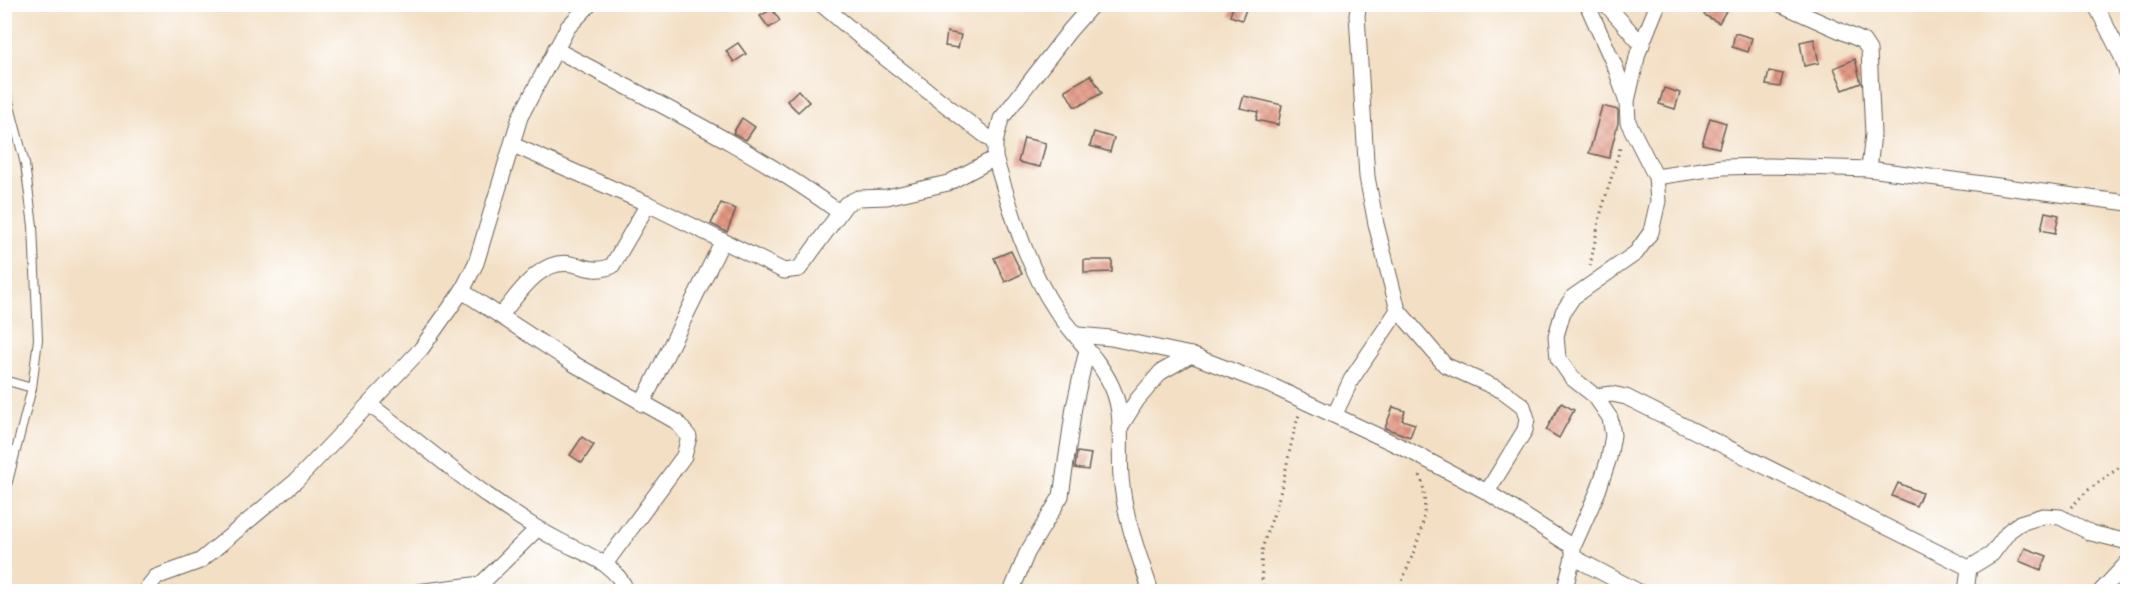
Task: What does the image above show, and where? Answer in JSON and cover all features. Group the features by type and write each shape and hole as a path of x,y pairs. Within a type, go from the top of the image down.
{"street":[{"path":"144,591 156,577 200,561 296,481 370,405 421,348 462,291 476,263 520,117 568,27 590,4"},
{"path":"821,4 995,151"},
{"path":"1093,4 1001,119 995,151 1035,275 1056,312 1077,335 1112,385 1118,402 1121,486 1130,527 1151,591"},
{"path":"1359,4 1357,15 1367,177 1376,224 1398,310 1445,365 1503,391 1523,406 1527,419 1525,430 1487,492"},
{"path":"1564,591 1573,552 1609,458 1612,435 1610,417 1594,396 1572,378 1558,358 1556,336 1563,312 1573,297 1587,285 1636,253 1651,232 1658,201 1656,177 1628,122 1627,103 1616,69 1587,4"},
{"path":"1606,4 1642,45"},
{"path":"1627,103 1642,45 1658,4"},
{"path":"1780,4 1863,41 1869,50 1873,134 1869,169"},
{"path":"2096,4 2123,59 2127,77"},
{"path":"555,49 711,133 816,195 839,212"},
{"path":"513,145 648,204 784,271 798,269 846,204 858,198 887,197 948,183 995,151"},
{"path":"1656,177 1722,167 1869,169 1940,176 2127,203"},
{"path":"501,315 534,277 548,267 569,263 592,271 612,266 648,204"},
{"path":"642,404 722,242"},
{"path":"462,291 574,364 677,422 689,437 684,456 605,564"},
{"path":"1335,414 1352,380 1398,310"},
{"path":"1077,335 1111,338 1191,355 1274,387 1335,414 1487,492 1573,552 1639,591"},
{"path":"1011,591 1027,554 1061,496 1074,407 1088,350"},
{"path":"1119,429 1137,400 1161,372 1191,355"},
{"path":"1594,396 1612,394 1626,397 1969,568"},
{"path":"370,405 452,469 537,529 605,564 619,575 627,591"},
{"path":"1969,568 1992,554 2009,531 2020,523 2043,516 2060,518 2091,533 2127,542"},
{"path":"417,591 481,584 537,529"},
{"path":"2100,591 2127,562"},
{"path":"1966,591 1970,577 1969,568"}],"lane":[{"path":"4,83 25,164 33,229 38,339 32,388 4,496"},
{"path":"4,380 32,388"}],"path":[{"path":"1587,285 1600,216 1628,122"},
{"path":"1264,591 1259,563 1263,538 1279,499 1304,402"},
{"path":"1398,591 1425,520 1426,494 1410,451"},
{"path":"2060,518 2087,491 2127,461"}],"building":[{"path":"1234,4 1248,4 1242,20 1230,16"},
{"path":"1710,4 1730,4 1719,23 1704,15"},
{"path":"772,9 780,21 769,28 760,16"},
{"path":"947,32 961,35 958,48 945,46"},
{"path":"1735,33 1752,38 1748,52 1732,47"},
{"path":"1814,39 1819,63 1804,66 1800,42"},
{"path":"738,43 746,54 734,62 726,51"},
{"path":"1855,59 1861,83 1843,90 1834,68"},
{"path":"1769,71 1783,74 1780,87 1766,85"},
{"path":"1091,75 1102,93 1079,106 1074,106 1065,90"},
{"path":"1664,88 1680,93 1675,109 1659,104"},
{"path":"798,90 809,102 798,112 787,101"},
{"path":"1244,96 1282,105 1278,125 1256,120 1258,112 1240,108"},
{"path":"1602,106 1618,110 1618,123 1609,158 1589,153"},
{"path":"742,118 755,127 746,140 733,133"},
{"path":"1710,118 1726,123 1719,148 1702,144"},
{"path":"1094,132 1114,138 1110,152 1090,146"},
{"path":"1024,138 1046,143 1040,167 1018,162"},
{"path":"721,203 736,209 727,232 711,224"},
{"path":"2045,212 2059,215 2055,233 2041,230"},
{"path":"1011,251 1022,274 1005,282 994,258"},
{"path":"1084,260 1112,260 1112,272 1084,273"},
{"path":"1561,403 1574,410 1559,438 1546,430"},
{"path":"1393,407 1405,411 1402,420 1415,424 1410,437 1385,428"},
{"path":"582,437 594,445 582,463 570,455"},
{"path":"1077,452 1091,454 1088,470 1075,468"},
{"path":"1898,483 1922,493 1916,506 1892,496"},
{"path":"2025,548 2047,556 2041,570 2019,561"}]}
